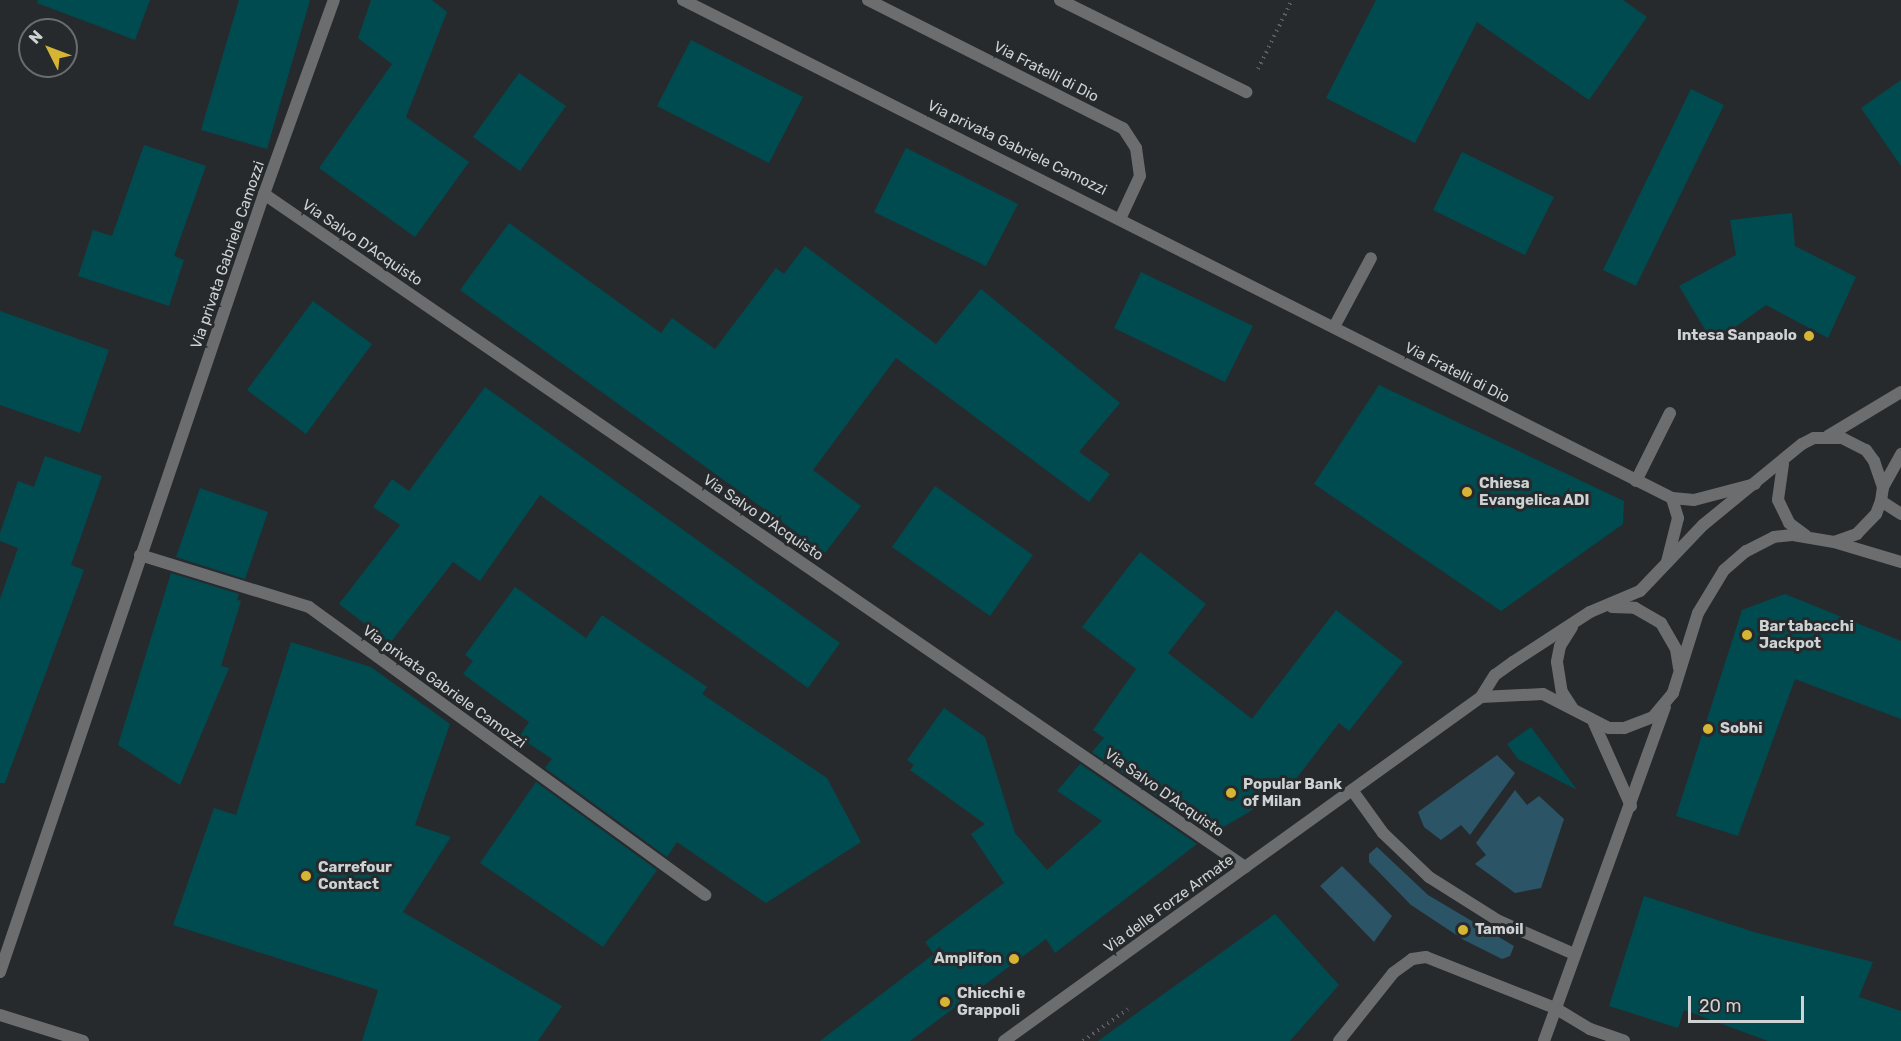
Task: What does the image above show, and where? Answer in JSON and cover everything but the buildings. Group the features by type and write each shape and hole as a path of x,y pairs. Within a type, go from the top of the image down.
{"street":[{"name":"Via privata Gabriele Camozzi","path":"0,972 264,194 334,0"},
{"name":"Via privata Gabriele Camozzi","path":"684,0 1121,217 1334,327"},
{"name":"Via Fratelli di Dio","path":"868,0 1123,128 1136,148 1140,176 1121,217"},
{"path":"1060,0 1246,92"},
{"name":"Via Salvo D'Acquisto","path":"264,194 1245,867"},
{"path":"1334,327 1371,258"},
{"name":"Via Fratelli di Dio","path":"1334,327 1672,498 1694,500 1756,484"},
{"name":"Via delle Forze Armate","path":"1004,1041 1481,697 1495,675 1578,621 1640,591 1703,525 1756,484 1791,453 1814,438 1828,436 1901,392"},
{"path":"1636,481 1670,412"},
{"path":"1828,436 1842,438 1866,450 1880,474 1883,487"},
{"path":"1791,453 1779,475 1778,500 1788,523 1809,538"},
{"path":"1834,542 1857,534 1868,525 1881,501 1883,487 1901,454"},
{"path":"1667,562 1678,518 1672,498"},
{"path":"1881,501 1901,514"},
{"name":"Via delle Forze Armate","path":"1544,1041 1574,954 1631,806 1665,706 1678,679 1698,613 1724,570 1746,550 1774,537 1809,538 1834,542 1901,562"},
{"name":"Via privata Gabriele Camozzi","path":"140,555 309,608 705,895"},
{"name":"Via delle Forze Armate","path":"1605,608 1635,608 1660,624 1676,649 1678,679"},
{"name":"Via delle Forze Armate","path":"1578,621 1560,646 1557,662 1562,692 1581,716"},
{"name":"Via delle Forze Armate","path":"1481,697 1543,694 1594,723 1624,728 1653,717 1665,706"},
{"path":"1594,723 1631,806"},
{"path":"1352,790 1383,833 1429,877 1499,921 1574,954"},
{"path":"1339,1041 1386,980 1405,963 1420,957 1444,962 1556,1008 1590,1029 1624,1041"},
{"path":"0,1015 83,1041"}],"path":[{"path":"1246,92 1292,0"},
{"path":"1083,1041 1128,1009"}],"shaded area":[{"path":"1497,755 1515,773 1470,835 1461,825 1441,840 1424,827 1418,812"},
{"path":"1515,790 1527,805 1539,796 1564,819 1541,888 1515,893 1475,864 1486,855 1476,843"},
{"path":"1377,847 1428,895 1514,946 1510,956 1502,959 1464,940 1411,905 1369,862 1369,854"},
{"path":"1342,866 1392,916 1374,942 1320,886"}],"place":[{"name":"Intesa Sanpaolo","path":"1809,336"},
{"name":"Chiesa Evangelica ADI","path":"1467,492"},
{"name":"Bar tabacchi Jackpot","path":"1747,635"},
{"name":"Sobhi","path":"1708,729"},
{"name":"Popular Bank of Milan","path":"1231,793"},
{"name":"Carrefour Contact","path":"306,876"},
{"name":"Tamoil","path":"1463,930"},
{"name":"Amplifon","path":"1014,959"},
{"name":"Chicchi e Grappoli","path":"945,1002"}]}
